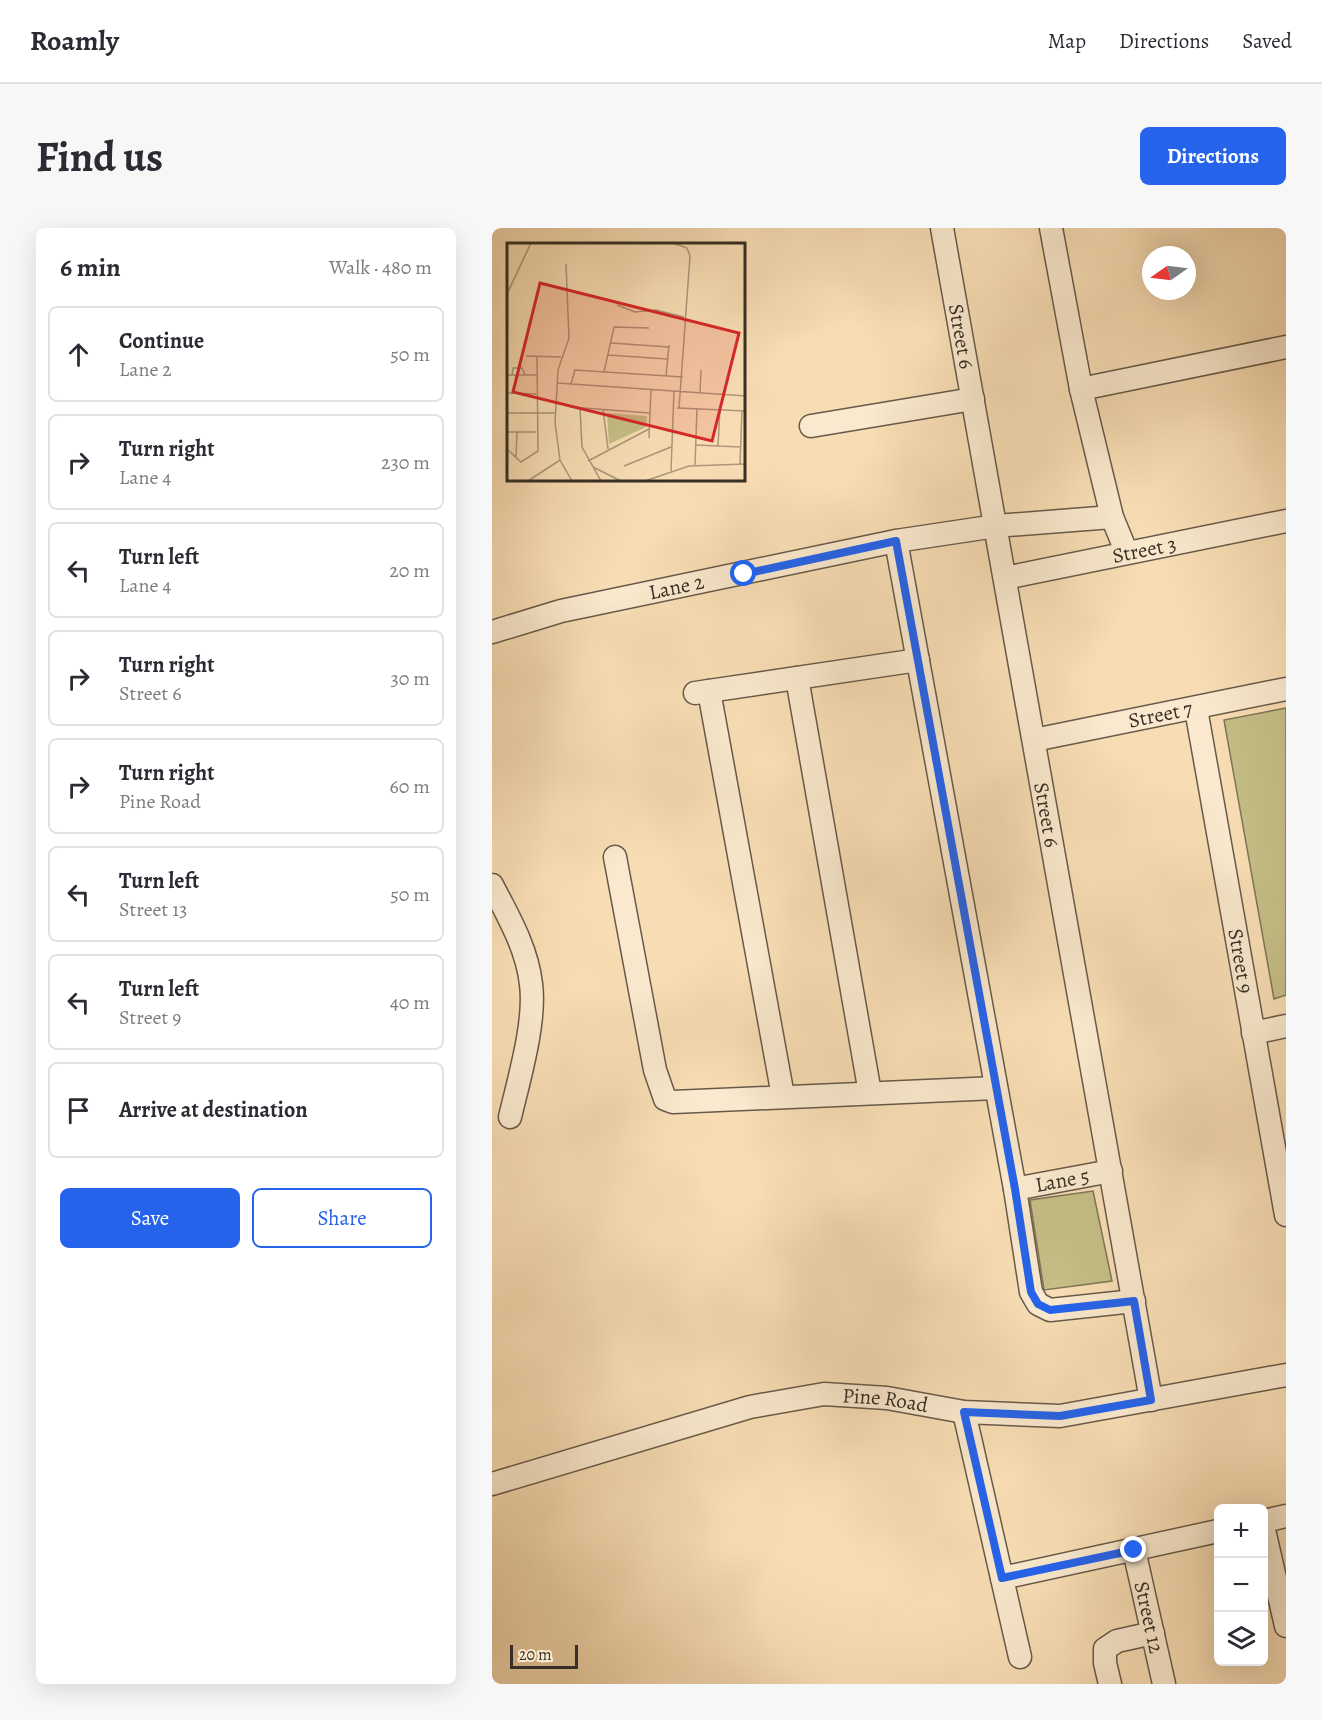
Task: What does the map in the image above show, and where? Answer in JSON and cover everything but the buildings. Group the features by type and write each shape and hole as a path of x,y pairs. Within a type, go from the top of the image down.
{"street":[{"name":"Street 6","path":"942,228 1151,1400"},
{"path":"1051,228 1081,389 1112,517 1126,551"},
{"path":"1081,389 1286,346"},
{"path":"811,426 973,399"},
{"name":"Lane 2","path":"492,632 561,610 896,541 996,526 1112,517"},
{"name":"Street 3","path":"1005,578 1126,551 1286,521"},
{"path":"896,541 1015,1189 1031,1292 1038,1304 1050,1310 1134,1301"},
{"path":"783,1096 702,692 918,660"},
{"path":"797,678 870,1093"},
{"name":"Street 7","path":"1034,740 1286,689"},
{"name":"Street 9","path":"1196,709 1285,1202"},
{"path":"615,857 655,1070 665,1099 672,1102 996,1089"},
{"path":"492,885 521,945 531,985 527,1043 510,1117"},
{"path":"1253,1033 1286,1026"},
{"name":"Lane 5","path":"1015,1189 1110,1172"},
{"name":"Pine Road","path":"492,1485 750,1407 824,1394 887,1398 964,1412 1060,1416 1286,1375"},
{"path":"964,1412 1020,1657"},
{"path":"1268,1520 1286,1516"},
{"path":"1002,1578 1214,1532"},
{"name":"Street 12","path":"1134,1550 1164,1684"},
{"path":"1268,1551 1286,1626"},
{"path":"1110,1684 1105,1663 1105,1649 1117,1641 1153,1633"}],"shaded area":[{"path":"1286,708 1286,995 1274,999 1224,720"},
{"path":"1093,1191 1112,1281 1044,1290 1030,1200"}],"route":[{"path":"744,574 896,541 1015,1189 1031,1292 1038,1304 1050,1310 1134,1301 1151,1400 1060,1416 964,1412 1002,1578 1134,1550"}]}
